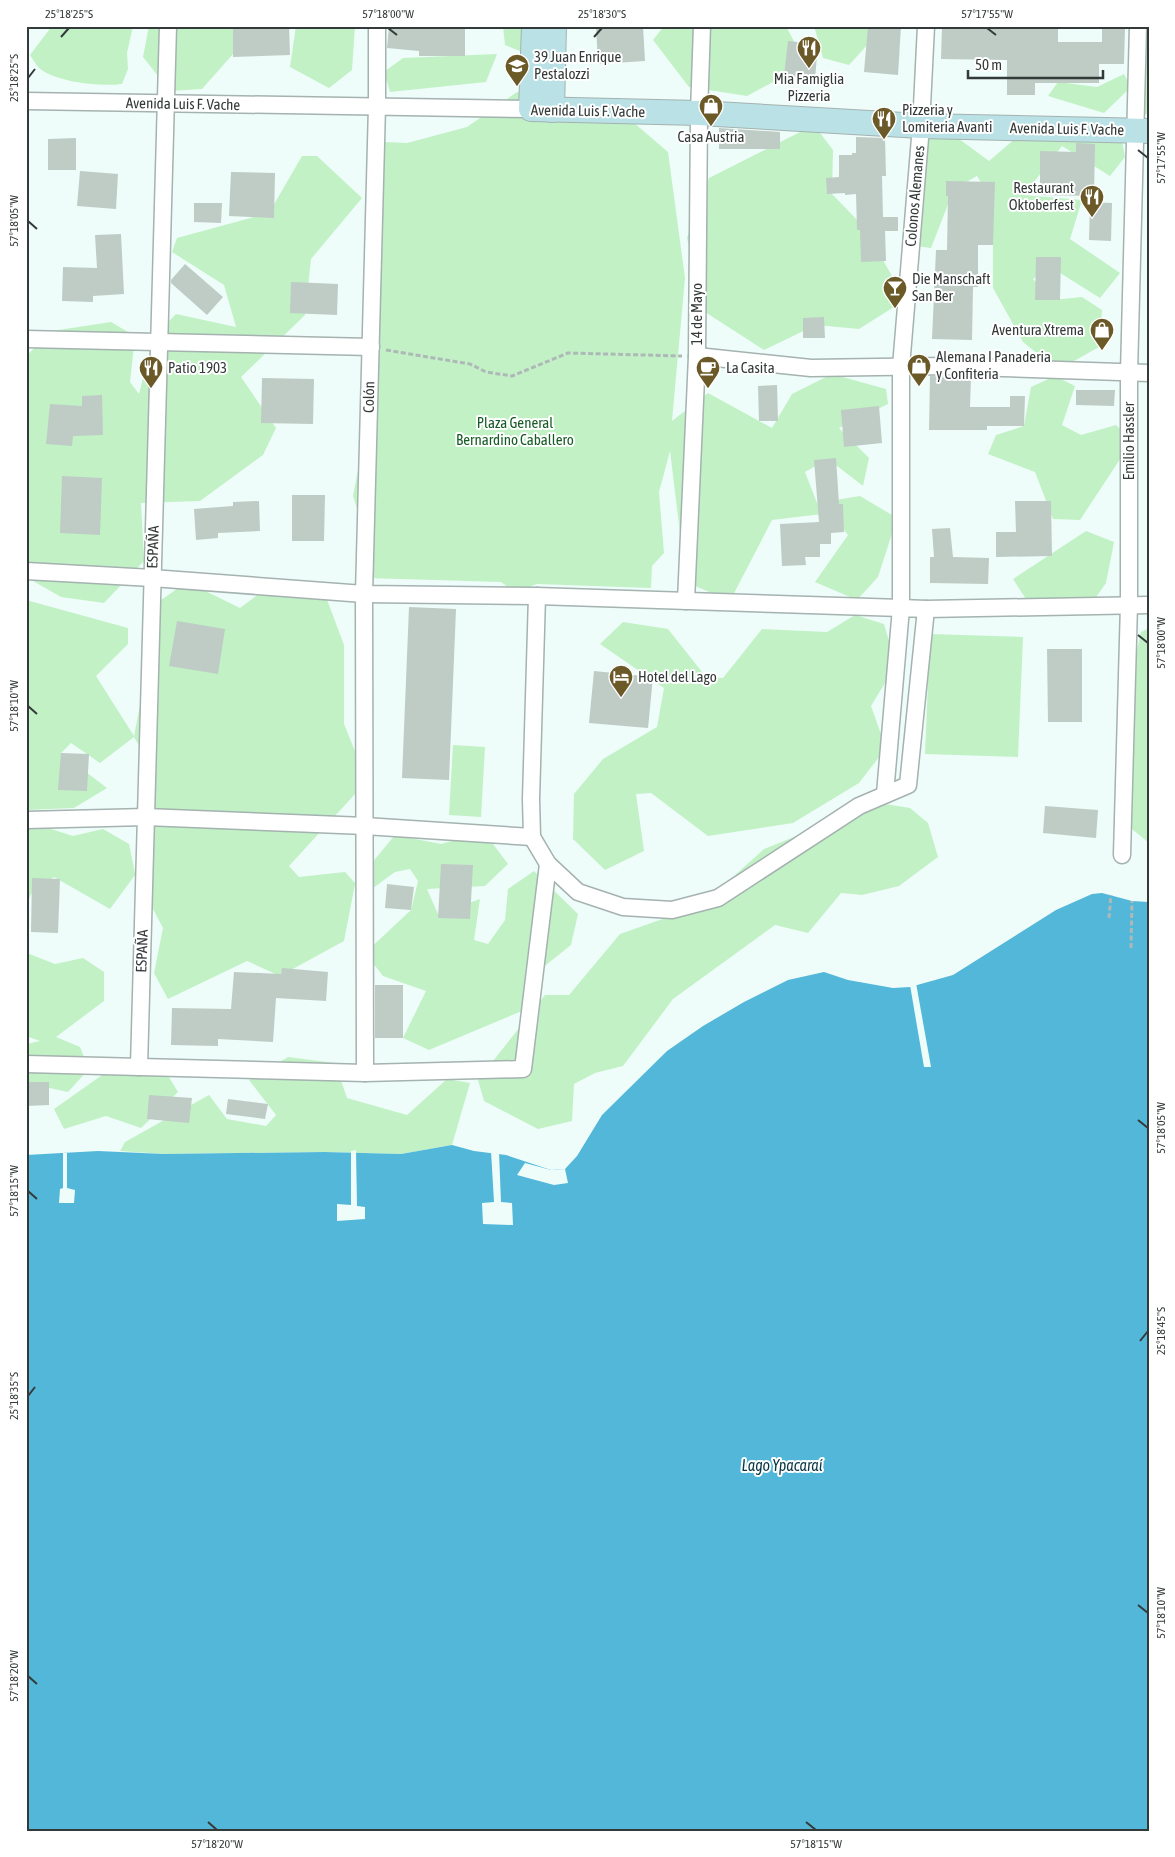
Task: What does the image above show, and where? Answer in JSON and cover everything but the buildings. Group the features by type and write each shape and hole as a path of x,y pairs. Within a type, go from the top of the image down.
{"street":[{"name":"ESPAÑA","path":"139,1067 168,26"},
{"name":"Colón","path":"365,1073 364,594 377,106 377,26"},
{"path":"534,26 541,110"},
{"path":"541,110 554,26"},
{"name":"14 de Mayo","path":"686,602 697,356 699,113 702,26"},
{"name":"Colonos Alemanes","path":"884,794 902,608 901,366 921,126 926,26"},
{"name":"Emilio Hassler","path":"1122,855 1129,604 1129,373 1143,130 1138,26"},
{"name":"Avenida Luis F. Vache","path":"26,101 699,113 921,126 1143,130"},
{"path":"26,339 371,347"},
{"path":"697,356 811,368 945,366 1149,373"},
{"path":"26,571 152,578 364,594 537,596 926,609 1149,605"},
{"path":"537,596 531,799 532,837 548,864 578,892 623,907 672,910 718,898 859,806 908,785 926,609"},
{"path":"26,820 146,817 365,826 532,837"},
{"path":"26,1064 365,1073 523,1069 548,864"}],"path":[{"path":"371,347 470,364 486,372 512,376 568,353 697,356"},
{"path":"1109,918 1111,895"},
{"path":"1131,948 1132,901"}],"green space":[{"path":"52,26 133,26 127,53 128,69 122,84 102,85 67,80 46,73 39,68 30,55"},
{"path":"149,26 240,26 241,45 202,89 170,91 143,57"},
{"path":"296,26 355,26 352,70 329,88 290,67"},
{"path":"503,26 542,26 525,53 505,45"},
{"path":"664,26 786,26 799,51 784,76 747,96 689,87 653,40"},
{"path":"814,26 878,26 879,32 849,65 823,58"},
{"path":"1149,39 1149,113 1144,115 1133,106 1139,44"},
{"path":"497,54 486,82 390,92 384,72 403,58"},
{"path":"1124,74 1131,87 1104,113 1048,96 1058,82 1097,87"},
{"name":"Plaza General Bernardino Caballero","path":"517,92 633,122 668,152 685,278 672,421 708,393 772,428 792,394 832,374 886,389 888,404 839,428 869,458 863,486 828,459 805,472 817,503 860,496 897,518 878,577 857,600 815,582 848,535 830,513 772,520 730,601 686,582 670,451 659,492 664,553 652,566 651,588 537,584 515,592 501,582 366,578 368,543 353,496 374,388 384,142 407,143 467,127"},
{"path":"814,125 833,150 832,194 864,227 900,290 897,305 859,329 816,325 764,350 705,312 687,238 709,178"},
{"path":"943,127 989,161 1029,127 1121,135 1125,157 1110,176 1062,146 1024,195 1082,200 1070,239 1120,273 1100,298 1049,266 1033,279 1052,300 1082,297 1102,310 1099,347 1058,370 1023,342 993,288 993,202 977,176 954,189 931,248 916,246 921,145"},
{"path":"302,156 317,156 362,198 311,259 305,315 241,377 276,428 263,455 200,501 141,503 144,561 104,603 61,597 26,577 26,356 52,331 111,322 135,336 130,382 139,394 154,336 176,314 236,327 224,285 172,252 177,238 269,213"},
{"path":"1055,376 1075,386 1062,425 1081,435 1116,425 1132,441 1080,520 1053,519 1035,472 988,454 996,435 1024,426 1031,387"},
{"path":"1086,531 1114,542 1106,583 1085,613 1033,610 1013,579"},
{"path":"276,581 323,589 344,645 344,724 367,781 289,866 299,877 345,872 355,883 395,835 441,844 484,832 508,864 485,886 427,889 438,914 480,899 474,940 488,944 505,920 508,889 534,871 578,914 571,945 536,973 540,988 522,1011 429,1050 403,1038 426,991 383,976 365,953 411,910 418,881 410,869 395,872 362,896 355,884 344,941 280,976 247,961 168,999 154,973 163,928 135,875 110,909 54,877 31,894 26,907 26,823 29,822 73,836 103,829 129,844 135,873 150,831 149,762 134,737 100,763 71,743 61,753 107,788 74,808 26,810 26,600 128,628 128,644 96,676 134,736 161,600 187,582 240,608"},
{"path":"855,615 884,624 896,665 871,706 886,748 859,783 793,823 708,836 651,793 636,794 644,851 605,870 573,839 574,794 603,759 657,727 664,688 600,644 623,622 668,629 706,677 723,678 762,629 827,632"},
{"path":"1149,628 1149,843 1132,829 1118,737 1141,632"},
{"path":"930,634 1023,637 1018,757 925,754"},
{"path":"453,745 485,747 481,817 449,815"},
{"path":"879,803 910,808 928,823 938,857 899,886 862,895 841,893 808,933 775,925 673,999 623,1066 595,1073 574,1084 572,1121 538,1129 484,1101 478,1080 545,995 569,995 620,934 702,905 764,849"},
{"path":"26,950 27,953 55,964 83,958 104,972 104,1001 56,1037 80,1047 89,1069 68,1092 26,1083 26,1044 40,1041 26,1036"},
{"path":"288,1057 335,1063 347,1098 407,1115 447,1079 470,1083 452,1145 401,1154 324,1152 164,1154 120,1151 125,1142 209,1095 227,1119 266,1126 276,1115 249,1080"},
{"path":"105,1073 167,1074 178,1092 141,1128 106,1116 64,1129 54,1109"}],"water":[{"name":"Lago Ypacaraí","path":"1102,893 1132,901 1149,902 1149,1831 26,1831 26,1155 98,1151 164,1154 324,1152 401,1154 452,1145 474,1151 506,1155 551,1170 565,1169 577,1156 602,1115 667,1051 703,1026 744,1002 788,980 824,972 848,980 893,988 910,987 953,975 1056,910 1092,894"}],"pier":[{"path":"916,983 931,1067 924,1067 910,985"},
{"path":"356,1150 357,1206 365,1207 365,1219 337,1221 337,1204 351,1205 351,1151"},
{"path":"491,1151 499,1152 501,1202 512,1203 513,1225 483,1224 482,1203 494,1202"},
{"path":"63,1153 67,1153 67,1188 75,1190 74,1203 59,1203 60,1189 63,1188"},
{"path":"525,1163 551,1170 565,1169 568,1183 554,1185 517,1175"}],"place":[{"name":"Mia Famiglia Pizzeria","path":"809,69"},
{"name":"39 Juan Enrique Pestalozzi","path":"517,87"},
{"name":"Casa Austria","path":"711,127"},
{"name":"Pizzeria y Lomiteria Avanti","path":"884,140"},
{"name":"Restaurant Oktoberfest","path":"1092,218"},
{"name":"Die Manschaft San Ber","path":"895,309"},
{"name":"Aventura Xtrema","path":"1102,351"},
{"name":"Alemana I Panaderia y Confiteria","path":"919,387"},
{"name":"Patio 1903","path":"151,389"},
{"name":"La Casita","path":"708,389"},
{"name":"Hotel del Lago","path":"621,698"}]}
